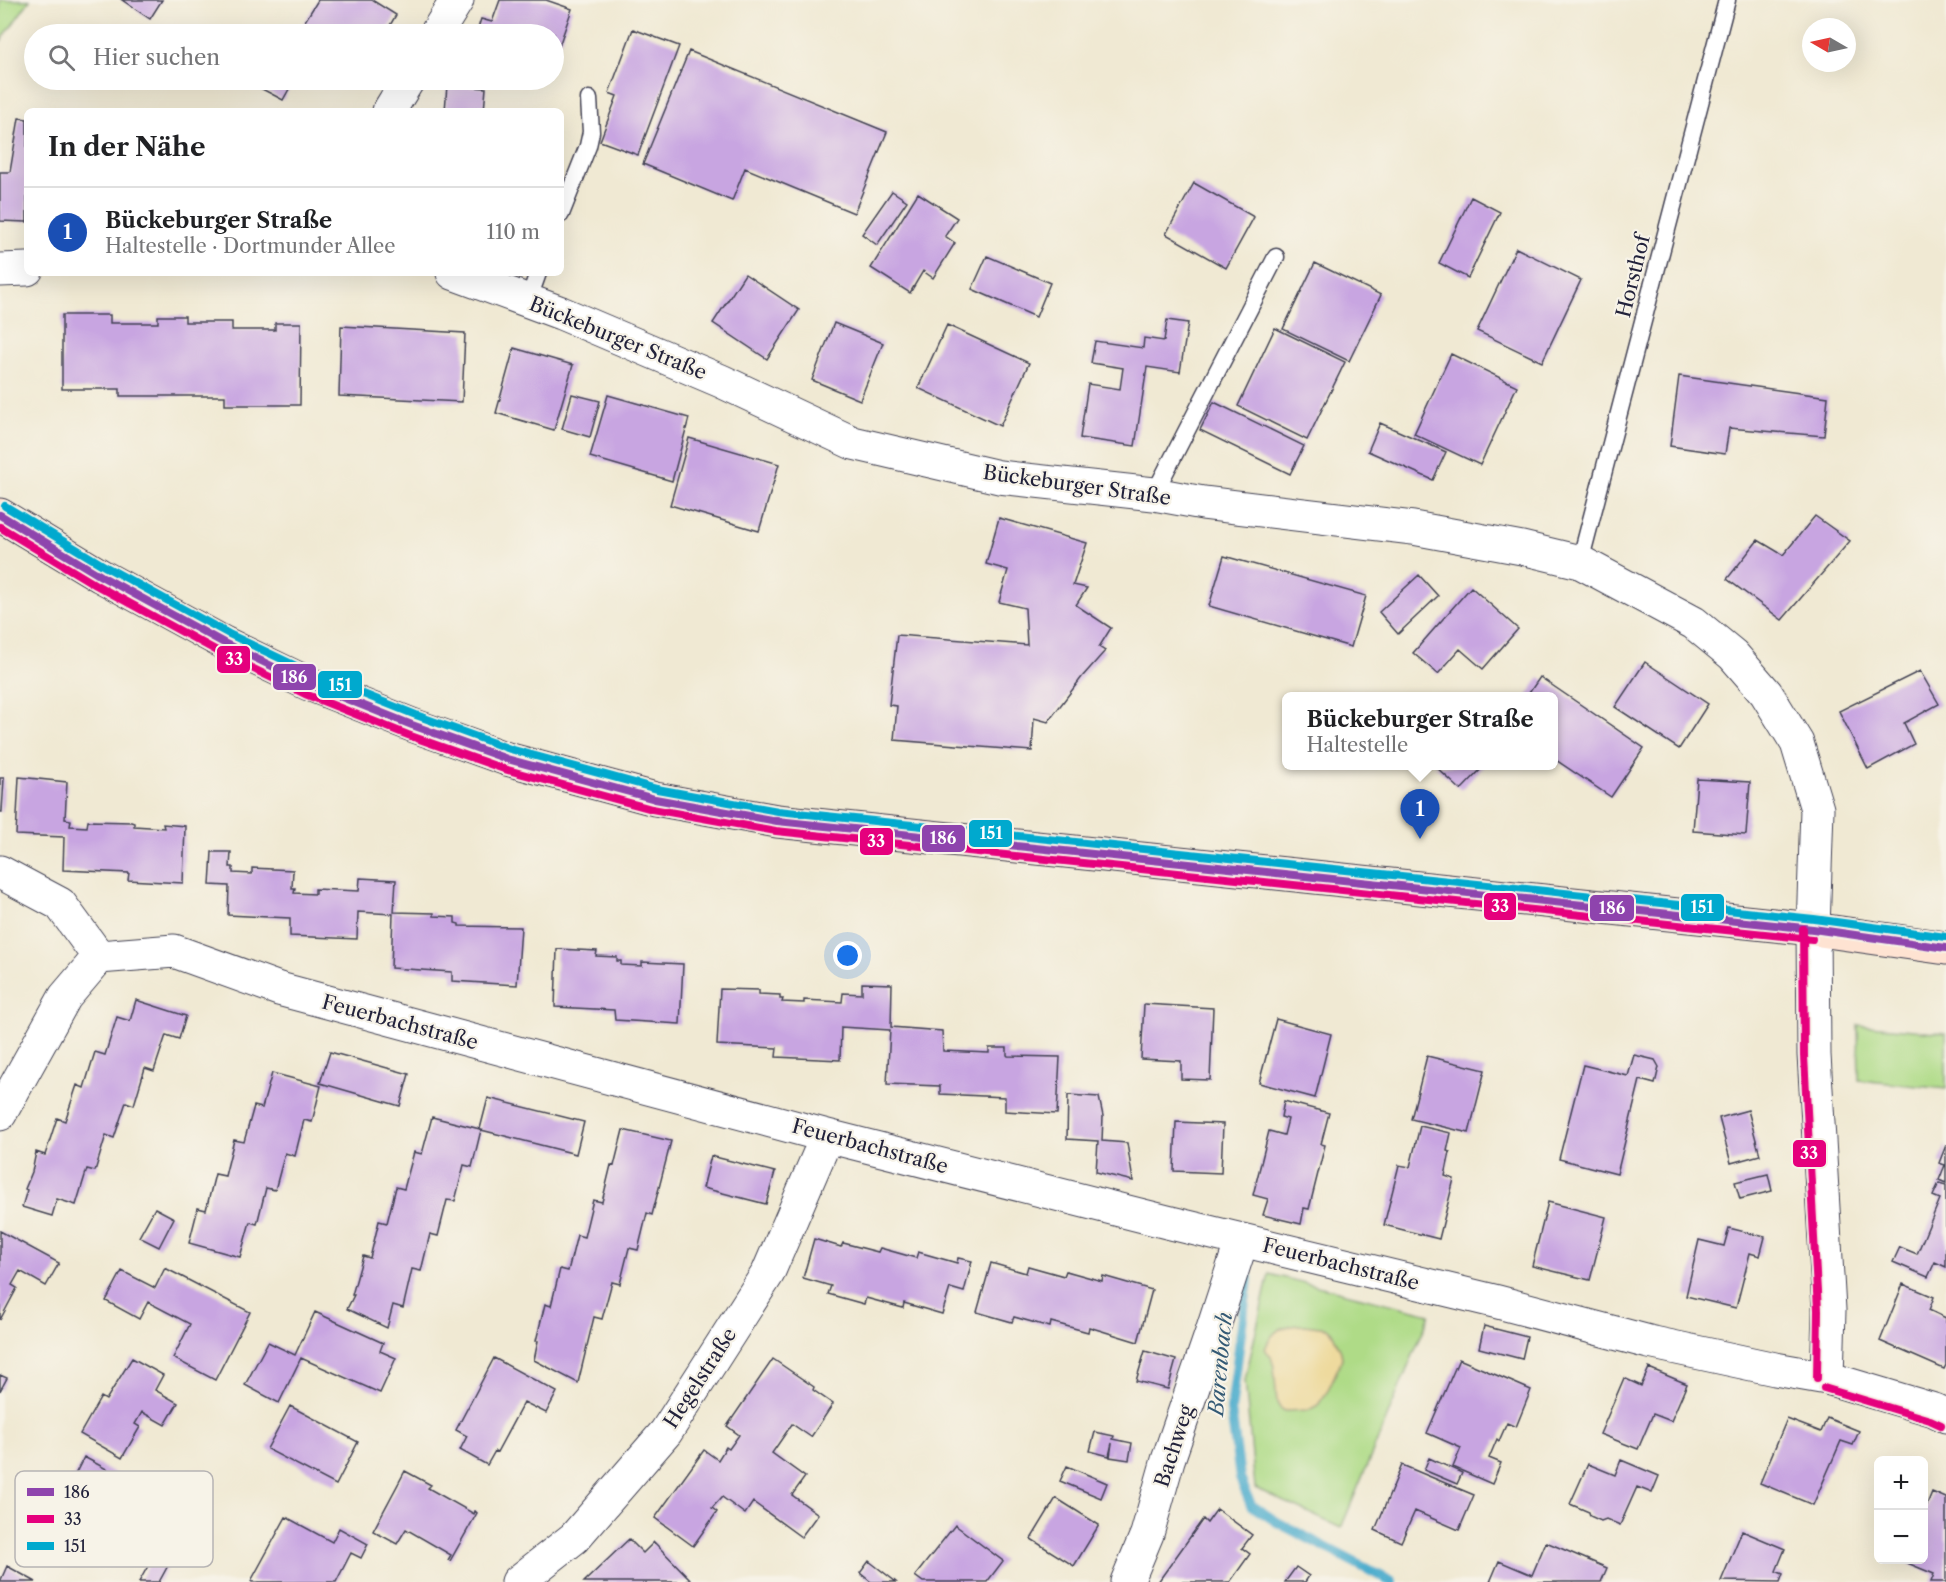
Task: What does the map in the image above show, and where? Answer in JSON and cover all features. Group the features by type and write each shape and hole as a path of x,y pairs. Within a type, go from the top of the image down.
{"main road":[{"path":"0,515 101,576 213,638 309,684 412,725 507,759 655,799 824,827 1814,929 1946,948"}],"street":[{"path":"442,24 457,0"},
{"path":"391,108 402,90"},
{"path":"0,270 24,269"},
{"name":"Bückeburger Straße","path":"470,276 533,287 722,381 854,443 999,477 1154,494 1203,503 1413,528 1522,548 1580,562 1694,624 1733,655 1766,693 1797,743 1816,808 1815,1055 1829,1310 1827,1378"},
{"path":"0,872 60,904 99,957 65,997 0,1114"},
{"name":"Feuerbachstraße","path":"99,957 174,951 279,990 827,1136 1498,1302 1649,1342 1827,1378 1934,1410 1946,1416"},
{"name":"Hegelstraße","path":"518,1582 574,1538 666,1432 768,1273 827,1136"},
{"name":"Bachweg","path":"1127,1582 1147,1534 1168,1460 1212,1335 1242,1240"}],"lane":[{"name":"Horsthof","path":"1580,562 1727,0"},
{"path":"564,206 588,146 591,132 589,99"},
{"path":"1154,494 1276,256"}],"green space":[{"path":"0,0 30,0 0,42"},
{"path":"1858,1025 1946,1033 1946,1089 1859,1080"},
{"path":"1269,1274 1430,1314 1341,1528 1255,1488 1245,1380"}],"sand":[{"path":"1305,1325 1327,1328 1333,1334 1342,1358 1327,1392 1318,1405 1309,1410 1285,1411 1277,1403 1274,1367 1265,1349 1272,1336 1280,1329"}],"building":[{"path":"122,0 162,0 150,19"},
{"path":"318,0 372,0 396,15 391,24 303,24"},
{"path":"500,0 546,0 572,9 564,32 564,24 479,24 481,19 492,22"},
{"path":"633,29 679,46 638,155 600,141 617,96 609,93"},
{"path":"689,51 887,132 854,213 745,168 732,201 643,164"},
{"path":"264,90 288,90 283,100"},
{"path":"447,90 486,90 484,108 445,108"},
{"path":"19,118 24,119 24,222 0,221 0,172 10,172"},
{"path":"1194,183 1254,217 1226,268 1166,234"},
{"path":"892,191 907,201 877,245 862,234"},
{"path":"918,193 957,218 945,236 955,243 933,278 923,271 910,293 871,268"},
{"path":"1471,197 1500,212 1468,278 1439,263"},
{"path":"1516,248 1581,280 1542,362 1477,331"},
{"path":"987,256 1050,283 1036,317 972,289"},
{"path":"1315,263 1381,295 1349,361 1283,329"},
{"path":"745,274 799,310 767,359 713,323"},
{"path":"62,315 110,315 110,323 158,323 158,316 185,316 185,322 232,322 232,330 275,330 275,323 301,323 300,405 225,405 225,396 120,396 120,389 62,389"},
{"path":"1167,320 1188,323 1180,372 1147,367 1135,446 1080,438 1088,384 1120,389 1123,368 1091,363 1095,341 1143,348 1144,338 1164,341"},
{"path":"834,323 883,343 860,400 812,380"},
{"path":"947,325 1029,363 1000,426 918,388"},
{"path":"341,326 465,333 462,402 339,396"},
{"path":"1275,328 1345,362 1307,440 1238,406"},
{"path":"514,348 573,365 554,430 496,413"},
{"path":"1451,354 1517,386 1480,465 1414,434"},
{"path":"1679,376 1828,397 1824,436 1729,428 1725,454 1670,446"},
{"path":"572,394 600,401 590,437 562,429"},
{"path":"608,395 689,418 672,481 590,457"},
{"path":"1214,402 1304,446 1290,474 1200,430"},
{"path":"1380,423 1446,452 1433,480 1368,451"},
{"path":"689,438 779,464 759,531 670,505"},
{"path":"1815,516 1850,541 1782,620 1727,579 1758,540 1783,555"},
{"path":"999,518 1087,543 1073,585 1087,588 1076,605 1111,628 1099,647 1105,651 1048,722 1034,718 1032,751 894,740 897,706 889,705 897,635 1027,645 1025,608 999,602 1008,570 986,564"},
{"path":"1224,556 1366,596 1351,647 1209,606"},
{"path":"1419,575 1438,596 1398,634 1379,612"},
{"path":"1471,587 1518,629 1483,669 1460,649 1438,674 1413,653"},
{"path":"1645,662 1708,704 1679,749 1615,707"},
{"path":"1920,671 1939,704 1904,723 1914,744 1868,769 1839,711"},
{"path":"1540,677 1644,748 1611,797 1558,761 1558,692 1530,692"},
{"path":"1439,770 1480,770 1461,790"},
{"path":"19,777 67,782 65,819 71,820 70,826 87,827 88,821 131,822 134,826 164,828 163,824 185,826 183,883 128,880 129,873 63,870 64,837 16,835"},
{"path":"0,778 4,778 2,812 0,812"},
{"path":"1697,779 1750,782 1746,835 1693,831"},
{"path":"212,852 231,852 230,867 233,867 233,873 252,874 252,868 293,870 294,893 315,894 315,889 359,891 360,878 396,880 394,912 434,913 434,916 455,917 455,923 459,926 521,927 517,985 452,981 452,972 391,968 393,914 358,912 357,939 290,936 290,918 228,915 229,886 210,885"},
{"path":"557,949 597,951 596,956 617,957 621,965 642,966 642,962 683,964 680,1024 615,1020 614,1010 555,1007"},
{"path":"862,983 892,984 891,1027 942,1031 943,1051 989,1053 989,1048 1007,1048 1008,1056 1060,1057 1057,1114 1005,1111 1005,1097 940,1094 940,1086 887,1084 890,1030 841,1027 840,1060 776,1057 777,1048 717,1045 720,989 759,990 759,994 780,995 782,1002 804,1003 804,1000 842,1002 843,993 862,994"},
{"path":"136,1000 186,1016 179,1039 166,1035 154,1071 145,1068 134,1105 126,1102 114,1138 106,1135 95,1171 87,1169 76,1205 57,1199 52,1216 22,1207 36,1152 45,1155 57,1118 65,1121 77,1085 84,1088 95,1052 105,1055 117,1017 130,1021"},
{"path":"1144,1004 1213,1008 1210,1080 1181,1079 1181,1061 1141,1059"},
{"path":"1276,1019 1331,1034 1315,1098 1259,1083"},
{"path":"330,1052 409,1074 400,1106 320,1083"},
{"path":"1634,1055 1655,1060 1659,1067 1655,1084 1640,1080 1617,1174 1559,1159 1583,1065 1628,1076"},
{"path":"1427,1056 1485,1070 1469,1133 1411,1119"},
{"path":"272,1073 321,1086 312,1122 304,1120 295,1156 285,1153 275,1190 266,1188 257,1224 250,1222 240,1257 189,1243 198,1208 206,1210 215,1174 225,1176 234,1140 244,1142 254,1106 262,1108"},
{"path":"1068,1095 1099,1097 1103,1116 1102,1141 1127,1143 1133,1181 1096,1172 1098,1141 1067,1139"},
{"path":"488,1098 584,1122 576,1154 481,1130 472,1167 464,1165 455,1201 447,1200 438,1236 430,1234 421,1271 412,1269 403,1308 393,1305 387,1328 347,1309 354,1295 352,1295 363,1256 370,1258 379,1221 387,1223 396,1187 404,1189 414,1152 422,1154 432,1117 480,1129"},
{"path":"1284,1101 1329,1113 1321,1144 1325,1145 1309,1209 1304,1208 1301,1224 1263,1215 1268,1199 1253,1195 1269,1131 1284,1135 1288,1119 1281,1117"},
{"path":"1748,1110 1760,1155 1731,1163 1719,1118"},
{"path":"1176,1122 1223,1124 1221,1173 1174,1171"},
{"path":"1420,1126 1451,1133 1445,1176 1454,1179 1439,1239 1384,1225 1399,1165 1410,1167"},
{"path":"623,1130 671,1141 652,1215 647,1213 638,1250 629,1248 620,1284 612,1282 602,1319 594,1317 578,1383 534,1360 538,1341 536,1341 545,1304 551,1306 560,1269 568,1271 577,1235 584,1237 593,1200 602,1202"},
{"path":"1946,1145 1946,1183 1939,1180 1945,1165 1939,1163"},
{"path":"711,1156 775,1172 766,1204 703,1188"},
{"path":"1768,1174 1772,1191 1740,1199 1735,1182"},
{"path":"1939,1183 1946,1185 1946,1267 1935,1262 1928,1277 1893,1262 1900,1247 1917,1254 1940,1199 1933,1196"},
{"path":"1548,1202 1606,1217 1590,1280 1532,1266"},
{"path":"155,1208 174,1218 159,1247 139,1237"},
{"path":"1729,1228 1765,1237 1760,1256 1750,1253 1736,1308 1686,1296 1699,1240 1724,1246"},
{"path":"0,1231 59,1263 46,1286 20,1271 12,1285 17,1288 0,1320"},
{"path":"814,1239 841,1247 843,1243 878,1252 880,1248 916,1258 918,1252 957,1263 958,1258 972,1261 964,1292 950,1288 942,1314 904,1303 903,1308 866,1298 864,1304 828,1294 831,1286 803,1278"},
{"path":"991,1263 1026,1273 1028,1266 1064,1276 1066,1271 1102,1281 1103,1276 1152,1290 1138,1342 1089,1327 1088,1332 1051,1322 1050,1327 1014,1317 1012,1322 977,1312"},
{"path":"165,1268 250,1312 215,1380 173,1358 190,1324 148,1302 139,1319 106,1301 122,1271 155,1288"},
{"path":"1903,1284 1934,1297 1929,1310 1946,1318 1946,1365 1944,1369 1880,1341"},
{"path":"315,1312 383,1343 380,1351 396,1358 380,1393 301,1358 279,1403 245,1385 268,1342 295,1355"},
{"path":"1484,1326 1527,1337 1522,1359 1479,1348"},
{"path":"1145,1351 1176,1360 1168,1389 1136,1381"},
{"path":"132,1358 163,1375 155,1390 178,1403 165,1425 142,1412 135,1424 140,1427 122,1458 80,1434 101,1397 106,1400"},
{"path":"494,1358 557,1392 546,1413 524,1402 497,1452 495,1451 487,1465 460,1450 467,1436 456,1430"},
{"path":"773,1359 814,1387 813,1390 833,1404 811,1437 792,1424 772,1453 805,1477 792,1495 818,1514 801,1537 753,1502 745,1514 722,1497 712,1508 717,1512 693,1546 655,1518 704,1450 718,1460 726,1447 729,1449 739,1435 727,1426"},
{"path":"1459,1359 1531,1390 1516,1427 1507,1423 1489,1458 1501,1463 1492,1484 1453,1467 1461,1448 1427,1433"},
{"path":"1649,1368 1687,1384 1671,1421 1653,1414 1638,1449 1600,1434 1624,1378 1641,1386"},
{"path":"0,1375 7,1378 0,1391"},
{"path":"290,1406 358,1442 336,1485 267,1449"},
{"path":"1827,1418 1859,1431 1853,1445 1841,1441 1813,1505 1760,1483 1787,1419 1821,1432"},
{"path":"1095,1432 1132,1443 1129,1460 1110,1457 1112,1443 1109,1456 1090,1451"},
{"path":"84,1457 110,1471 77,1471"},
{"path":"1429,1458 1462,1473 1457,1484 1424,1470"},
{"path":"1621,1460 1659,1476 1652,1493 1637,1487 1620,1525 1606,1519 1601,1521 1590,1516 1589,1512 1570,1504 1588,1464 1615,1475"},
{"path":"1402,1465 1474,1495 1459,1530 1415,1511 1401,1542 1375,1530"},
{"path":"1067,1466 1107,1483 1101,1498 1060,1481"},
{"path":"405,1471 431,1485 428,1488 474,1514 475,1511 477,1513 450,1561 448,1560 451,1555 406,1529 397,1544 373,1531"},
{"path":"1932,1492 1946,1498 1946,1582 1931,1582 1934,1574 1910,1564 1928,1564 1928,1502"},
{"path":"1056,1498 1099,1525 1074,1566 1031,1539"},
{"path":"1217,1509 1252,1535 1242,1548 1250,1554 1230,1582 1158,1582 1203,1519 1207,1523"},
{"path":"286,1517 332,1542 339,1528 368,1544 361,1558 351,1553 336,1582 252,1582"},
{"path":"955,1525 1003,1561 987,1582 923,1582 915,1576"},
{"path":"1742,1531 1785,1549 1776,1571 1783,1574 1780,1582 1721,1581"},
{"path":"629,1539 643,1553 654,1542 690,1579 686,1582 584,1582"},
{"path":"1546,1542 1607,1568 1601,1582 1490,1582 1499,1561 1532,1575"},
{"path":"869,1561 896,1582 871,1582 860,1573"},
{"path":"7,1566 36,1582 0,1582"},
{"path":"148,1567 167,1567 159,1582 139,1582"},
{"path":"1296,1567 1309,1576 1305,1582 1285,1582"}],"waterway":[{"name":"Barenbach","path":"1248,1278 1231,1410 1240,1478 1251,1505 1277,1522 1392,1582"}],"transit line":[{"name":"151","path":"5,506 106,567 229,634 313,674 510,749 657,789 778,811 1814,919 1946,937"},
{"name":"186","path":"0,515 101,576 224,643 309,684 412,725 507,759 655,799 777,821 1813,929 1946,948"},
{"name":"33","path":"0,527 96,585 219,652 305,694 408,735 504,769 652,809 776,831 1812,939"},
{"name":"33","path":"1803,929 1804,1056 1818,1310 1817,1378"},
{"name":"33","path":"1824,1388 1941,1425"}],"place":[{"name":"Bückeburger Straße","path":"1420,839"}]}
